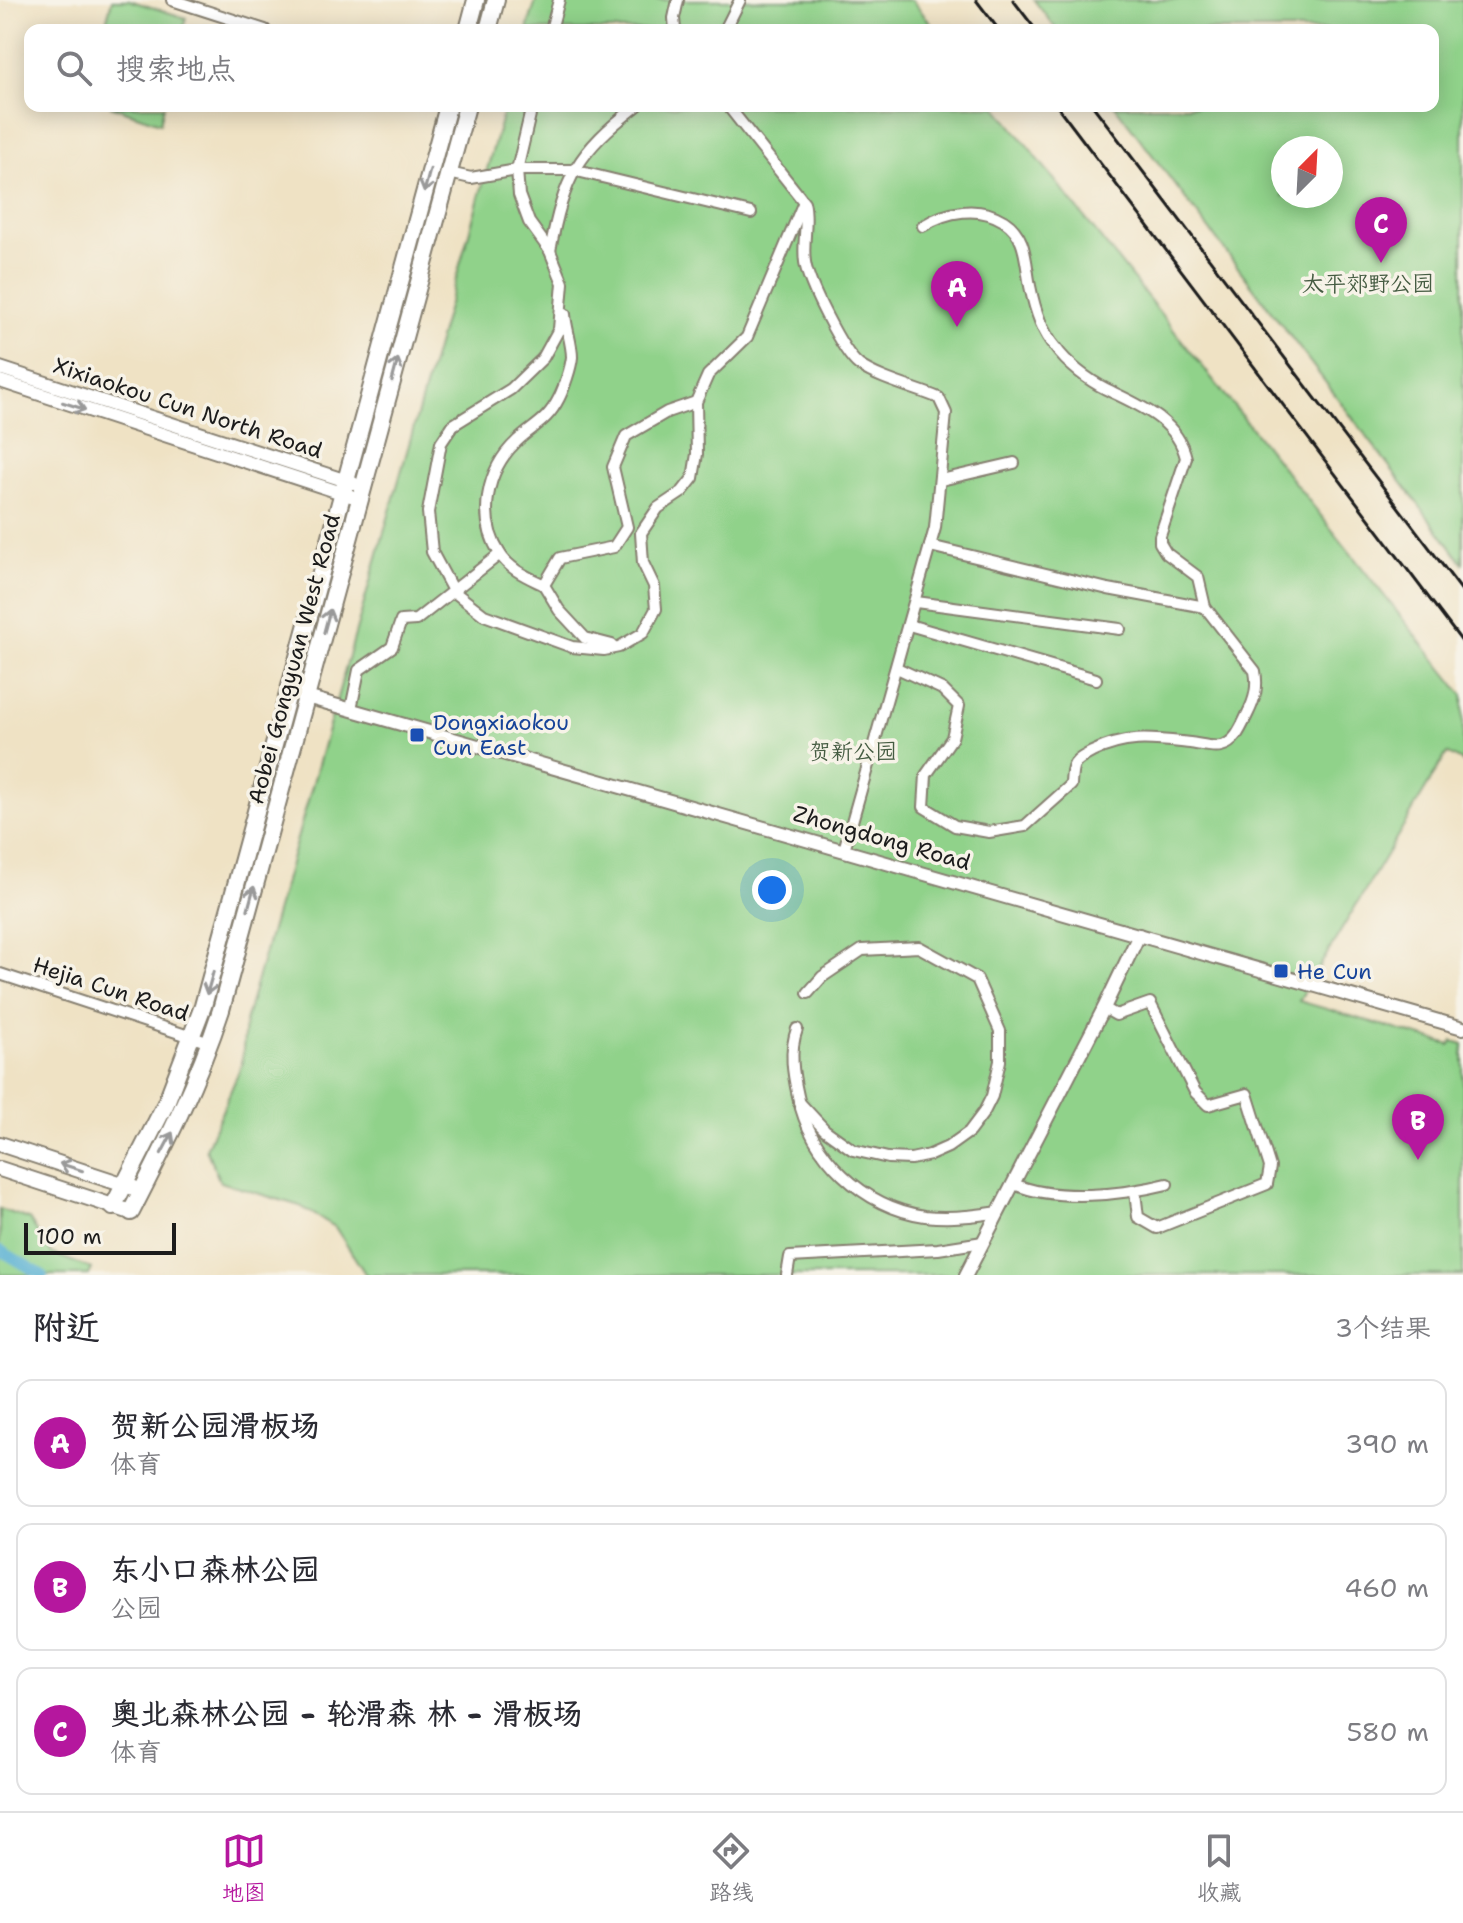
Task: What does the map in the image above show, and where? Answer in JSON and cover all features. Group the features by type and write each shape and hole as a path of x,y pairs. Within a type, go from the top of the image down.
{"main road":[{"path":"470,24 476,0"},
{"path":"490,24 496,0"},
{"name":"Aobei Gongyuan West Road","path":"113,1207 166,1103 193,1037 446,112"},
{"name":"Aobei Gongyuan West Road","path":"131,1212 173,1132 210,1043 465,112"},
{"path":"0,1144 142,1191"},
{"path":"0,1169 131,1212"}],"street":[{"path":"172,0 246,24"},
{"path":"553,24 559,0"},
{"path":"674,24 678,0"},
{"path":"728,24 740,0"},
{"path":"531,112 517,170 519,195 529,222 550,251 563,283 572,357 559,397 542,423 516,442 499,465 487,495 488,523 500,554 519,573 544,585 559,610 585,638 619,647"},
{"path":"550,251 558,206 573,170 605,131 629,112"},
{"path":"733,112 804,202 807,214 803,242 806,267 847,353 859,365 939,398 946,413 941,480 930,546 844,850"},
{"path":"449,173 471,178 517,170 573,170 751,213"},
{"path":"563,283 559,329 543,358 511,389 453,425 441,443 428,512 432,552 453,591 484,615 572,647 604,650 619,647 643,633 656,609 654,586 643,563 641,533 658,508 682,492 693,478 697,454 696,402 708,375 747,337 804,202"},
{"path":"897,668 942,689 959,706 952,738 926,775 924,807 955,826 989,832 1025,826 1071,785 1072,767 1078,760 1110,743 1149,739 1221,746 1232,740 1253,704 1257,680 1249,663 1205,607 1198,577 1166,553 1160,543 1186,458 1183,447 1173,433 1145,407 1105,389 1067,362 1055,348 1034,304 1025,249 1018,233 1003,220 985,213 965,211 947,214 923,226"},
{"name":"Xixiaokou Cun North Road","path":"0,368 362,493"},
{"name":"Xixiaokou Cun North Road","path":"0,381 344,487"},
{"path":"544,585 560,558 614,547 627,527 613,467 626,436 667,412 696,402"},
{"path":"941,480 1014,463"},
{"path":"930,546 1108,589 1205,607"},
{"path":"351,709 359,670 392,647 401,621 416,620 500,554"},
{"path":"916,602 1120,629"},
{"path":"909,625 1096,679"},
{"name":"Zhongdong Road","path":"289,692 1463,1028"},
{"path":"966,1275 1139,935"},
{"path":"799,1102 825,1130 853,1150 868,1156 921,1157 948,1147 969,1132 992,1096 1000,1061 1000,1031 977,979 919,947 862,950 822,977 808,993"},
{"name":"Hejia Cun Road","path":"0,974 210,1043"},
{"path":"1104,1008 1116,1015 1150,1003 1195,1092 1208,1105 1247,1094 1270,1167 1267,1184 1157,1228 1138,1217 1135,1192"},
{"path":"797,1029 792,1055 799,1102 812,1141 847,1180 899,1210 924,1216 959,1218 999,1212"},
{"path":"1014,1184 1032,1191 1077,1194 1135,1192 1167,1184"},
{"path":"787,1275 790,1257 938,1249 983,1242"}],"green space":[{"path":"112,0 129,0 186,18 184,24 106,24"},
{"path":"536,0 912,0 931,24 529,24"},
{"name":"太平郊野公园","path":"1034,0 1463,0 1463,563 1120,112 1439,112 1439,24 1052,24"},
{"path":"128,112 163,112 160,123"},
{"name":"贺新公园","path":"503,112 1001,112 1463,695 1463,762 1447,753 1299,1001 1450,1045 1453,1041 1463,1044 1463,1275 366,1275 335,1227 300,1206 220,1182 206,1149 242,1064 245,1022"},
{"path":"0,1209 29,1219 51,1253 92,1269 89,1275 0,1275"}],"waterway":[{"path":"0,1250 42,1275"}],"railway":[{"path":"976,0 994,24"},
{"path":"1013,0 1031,24"},
{"path":"1062,112 1463,643"},
{"path":"1098,112 1463,592"}],"place":[{"name":"奥北森林公园 - 轮滑森 林 - 滑板场","path":"1381,263"},
{"name":"贺新公园滑板场","path":"957,327"},
{"name":"Dongxiaokou Cun East","path":"417,735"},
{"name":"He Cun","path":"1281,971"},
{"name":"东小口森林公园","path":"1418,1160"}]}
